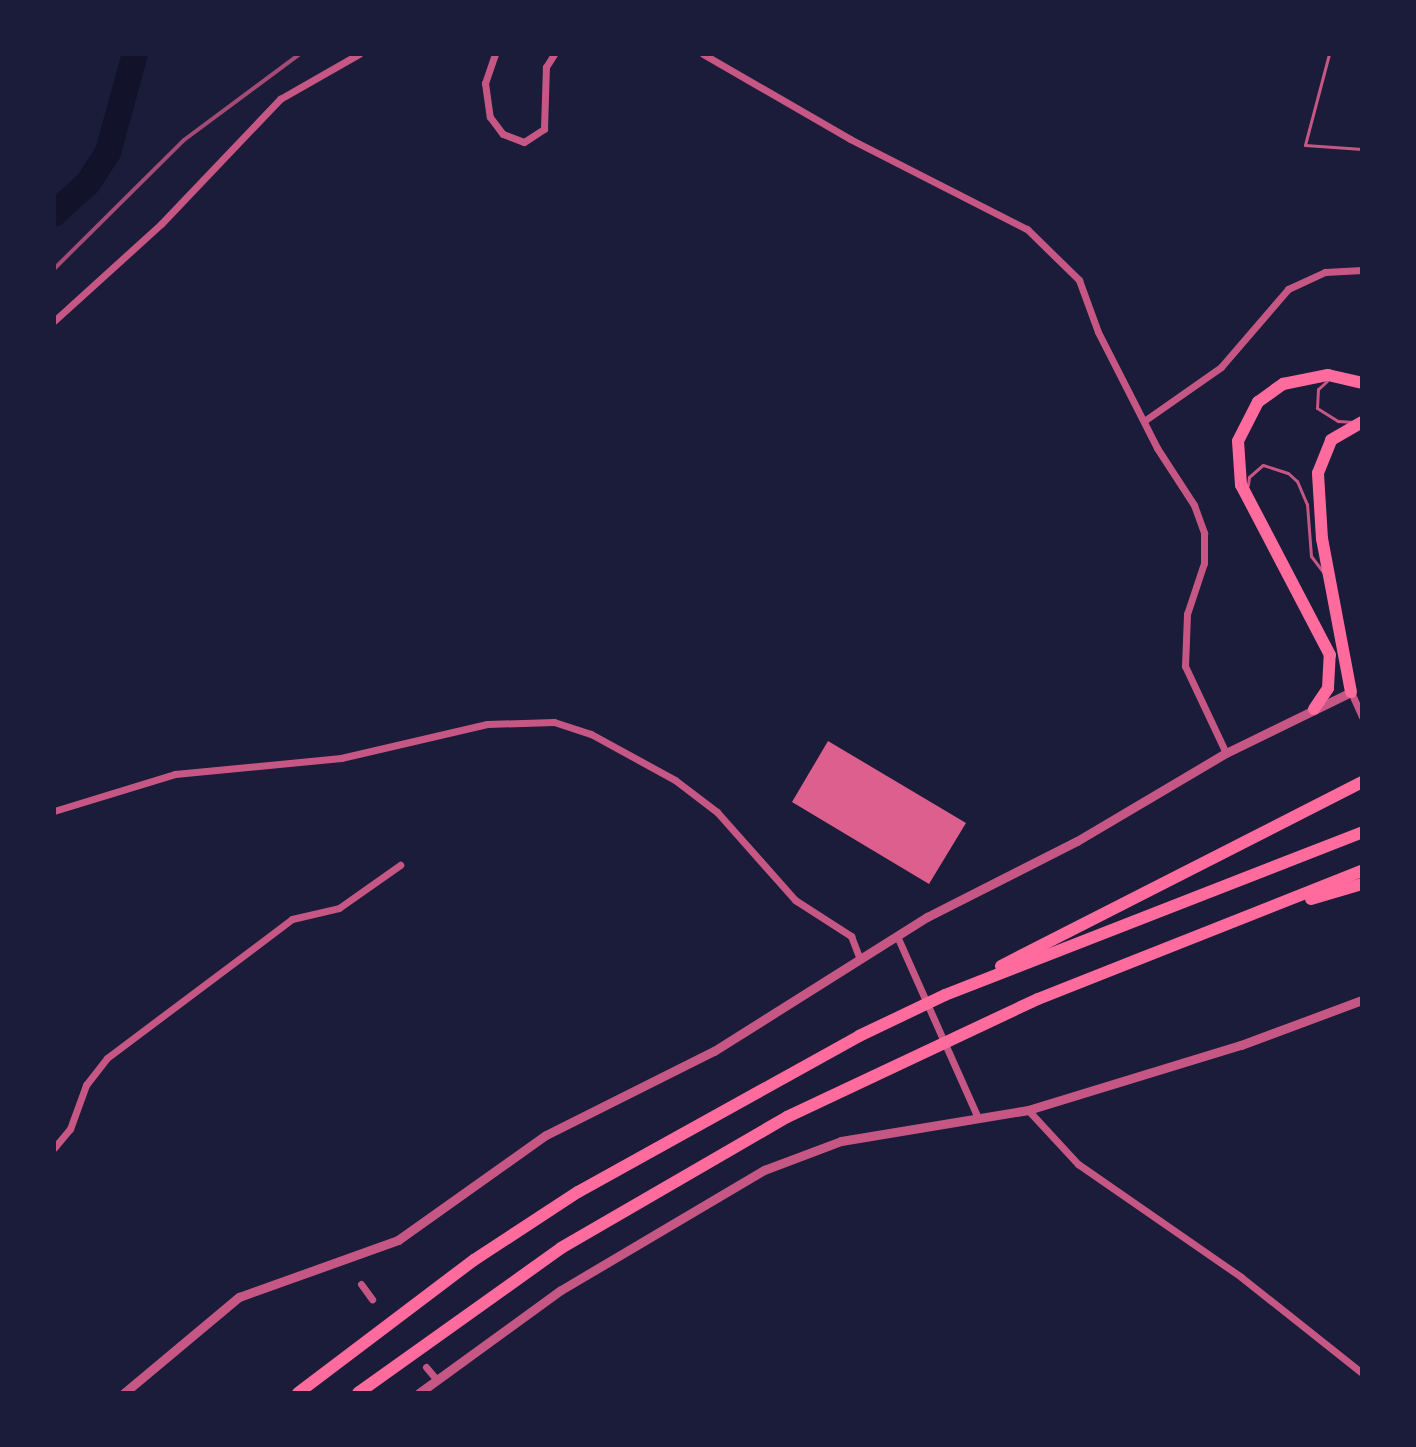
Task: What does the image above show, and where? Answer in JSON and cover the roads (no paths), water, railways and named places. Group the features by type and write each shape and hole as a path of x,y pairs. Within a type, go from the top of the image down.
{"highway":[{"path":"1314,709 1328,688 1330,655 1247,497 1236,456 1242,427 1258,402 1297,378 1345,377 1362,383"},
{"path":"1351,692 1329,579 1318,473 1331,440 1360,422"},
{"path":"298,1393 474,1260 666,1138 1362,782"},
{"path":"945,995 1362,832"},
{"path":"358,1393 561,1248 773,1124 1038,999 1362,871"},
{"path":"1229,923 1362,884"}],"street":[{"path":"54,321 161,224 280,99 359,54"},
{"path":"495,54 485,83 490,117 503,134 524,142 544,129 546,67 554,54"},
{"path":"703,54 850,139 1027,229 1054,251 1079,280 1144,421 1194,505 1204,533 1204,563 1187,614 1185,666 1226,753"},
{"path":"1144,421 1221,367 1288,289 1325,272 1362,270"},
{"path":"124,1393 239,1297 398,1240 546,1135 714,1051 897,936 1226,753 1351,692 1362,717"},
{"path":"54,811 175,774 341,758 487,724 554,722 591,734 675,780 717,812 795,900 831,928 851,936 860,959"},
{"path":"54,1148 70,1129 86,1085 107,1058 292,919 339,908 400,865"},
{"path":"897,936 961,1073 978,1118"},
{"path":"419,1393 561,1290 764,1170 841,1141 1028,1110 1241,1045 1362,1000"},
{"path":"1028,1110 1078,1164 1241,1277 1362,1373"},
{"path":"361,1284 372,1299"},
{"path":"426,1367 437,1380"}],"lane":[{"path":"1329,54 1305,145 1362,149"},
{"path":"1345,377 1318,389 1317,408 1338,421 1360,422"},
{"path":"1247,497 1255,469 1263,465 1288,473 1307,504 1311,556 1329,579"}],"waterway":[{"path":"54,214 88,183 108,152 135,54"}],"railway":[{"path":"54,269 184,140 300,54"}]}
